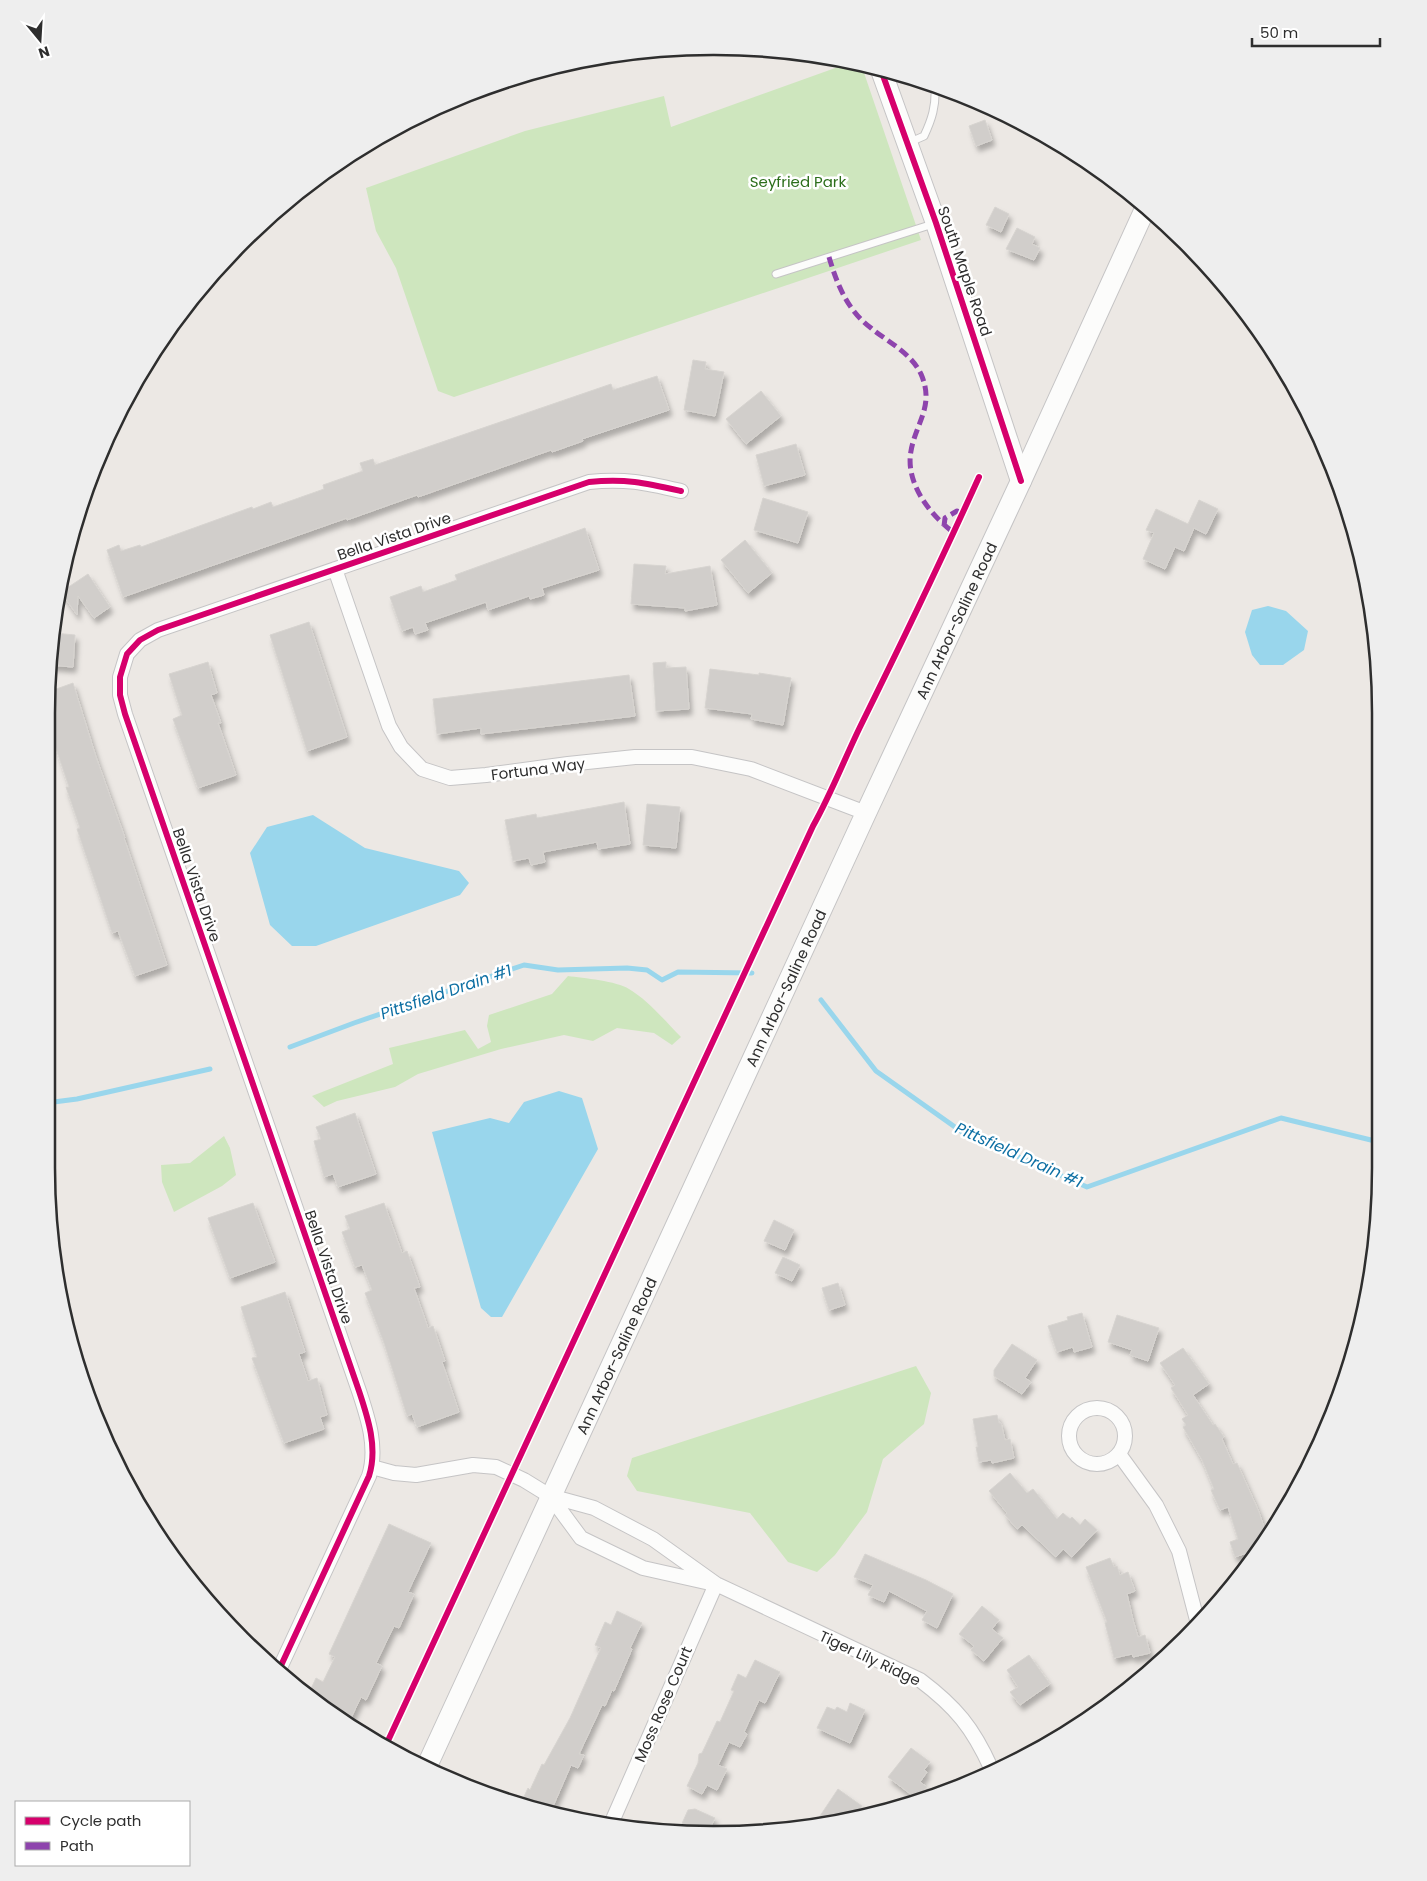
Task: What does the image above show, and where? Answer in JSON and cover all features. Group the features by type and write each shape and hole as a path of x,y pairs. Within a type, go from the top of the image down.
{"main road":[{"name":"South Maple Road","path":"883,77 936,223 1021,481"},
{"name":"Ann Arbor-Saline Road","path":"429,1761 1143,214"}],"street":[{"name":"Bella Vista Drive","path":"281,1665 372,1467 372,1441 362,1401 120,695 120,677 127,654 146,637 158,630 589,482 614,479 681,490"},
{"name":"Fortuna Way","path":"335,569 389,726 401,747 422,769 450,778 486,776 568,764 635,757 692,758 751,769 866,813"},
{"path":"1088,1408 1100,1408 1116,1414 1123,1423 1126,1433 1124,1445 1119,1454 1112,1460 1099,1465 1080,1459 1073,1452 1069,1443 1068,1433 1070,1424 1077,1415 1088,1408"},
{"path":"1119,1454 1156,1505 1179,1551 1196,1616"},
{"path":"372,1467 394,1473 416,1475 456,1467 483,1466 496,1468 512,1474 550,1496"},
{"name":"Tiger Lily Ridge","path":"550,1496 581,1538 643,1568 716,1584"},
{"name":"Tiger Lily Ridge","path":"550,1496 594,1508 653,1539 716,1584 920,1680 942,1696 965,1721 980,1743 990,1765"},
{"name":"Moss Rose Court","path":"614,1818 716,1584"}],"lane":[{"path":"906,143 924,136 933,118 935,94"},
{"path":"776,274 936,223"}],"green space":[{"name":"Seyfried Park","path":"837,67 864,73 921,240 454,397 438,391 396,268 376,231 366,188 525,131 664,96 671,127"},
{"path":"568,976 624,986 650,1005 681,1037 672,1045 654,1033 617,1028 593,1041 564,1035 501,1049 418,1074 395,1087 337,1101 324,1107 312,1096 393,1064 389,1048 465,1030 478,1049 491,1042 487,1026 489,1015 552,994"},
{"path":"224,1136 230,1148 236,1175 222,1186 174,1212 162,1182 161,1165 190,1163"},
{"path":"916,1366 931,1393 924,1424 883,1459 867,1512 835,1555 817,1572 788,1562 750,1513 637,1491 627,1476 632,1458"}],"water":[{"path":"1268,606 1286,611 1308,631 1304,650 1283,665 1260,665 1252,655 1245,632 1252,610"},
{"path":"313,815 365,848 459,871 469,883 460,895 316,946 292,946 270,925 250,853 267,827"},
{"path":"559,1091 582,1098 598,1149 502,1317 491,1317 481,1308 432,1132 490,1118 509,1123 524,1102"}],"building":[{"path":"985,120 992,140 976,146 969,126"},
{"path":"995,207 1009,214 1001,232 986,225"},
{"path":"1017,228 1035,237 1032,244 1040,248 1034,260 1006,249"},
{"path":"693,360 706,362 705,369 724,372 715,416 684,410"},
{"path":"657,376 669,410 418,497 417,495 347,520 347,518 123,597 107,550 119,545 121,551 140,545 141,547 252,507 253,509 271,502 273,507 324,489 323,485 363,471 360,463 373,459 375,465 611,384 613,390"},
{"path":"761,391 781,416 746,444 726,419"},
{"path":"796,444 805,475 764,486 756,455"},
{"path":"763,498 808,512 798,543 754,530"},
{"path":"1199,500 1218,509 1206,534 1194,528 1184,551 1175,547 1165,569 1143,559 1154,533 1146,530 1156,509 1188,524"},
{"path":"585,528 599,570 542,588 544,595 530,599 529,596 488,610 486,602 425,623 428,630 415,634 413,627 402,631 390,597 421,586 423,592 457,580 455,575"},
{"path":"745,540 772,573 748,593 721,560"},
{"path":"634,564 666,566 665,574 710,566 717,605 685,611 685,608 631,604"},
{"path":"88,574 110,607 94,618 78,596 77,615 66,599 68,588"},
{"path":"309,622 347,737 307,751 270,635"},
{"path":"60,634 75,635 73,667 57,666"},
{"path":"208,662 217,693 211,695 221,723 218,723 236,775 198,788 173,719 182,715 169,674"},
{"path":"666,662 666,668 686,667 689,709 656,711 653,663"},
{"path":"710,669 791,678 783,725 751,719 752,714 705,708"},
{"path":"629,675 635,716 481,734 481,728 437,734 433,699"},
{"path":"73,683 96,757 167,965 135,976 118,931 112,933 77,829 80,828 55,746 56,689"},
{"path":"624,802 630,844 598,849 597,842 543,852 545,862 531,865 529,858 513,861 505,820 536,814 537,818"},
{"path":"647,804 680,807 676,848 643,845"},
{"path":"355,1113 376,1174 338,1187 333,1174 324,1177 314,1141 321,1139 316,1127"},
{"path":"253,1203 275,1262 230,1278 208,1218"},
{"path":"384,1203 402,1253 407,1251 420,1287 414,1288 428,1328 433,1326 445,1361 442,1362 459,1412 417,1427 412,1414 407,1416 384,1343 365,1293 372,1290 362,1265 355,1267 342,1232 350,1229 345,1216"},
{"path":"774,1220 794,1230 785,1250 764,1241"},
{"path":"783,1257 800,1265 792,1281 775,1273"},
{"path":"838,1283 845,1305 829,1310 822,1288"},
{"path":"285,1292 305,1352 299,1354 308,1381 317,1378 327,1415 320,1417 324,1429 284,1443 252,1358 257,1357 241,1307"},
{"path":"1082,1313 1092,1347 1074,1352 1073,1347 1057,1352 1048,1326 1068,1320 1067,1317"},
{"path":"1117,1315 1159,1328 1148,1361 1130,1355 1132,1350 1108,1342"},
{"path":"1012,1344 1037,1360 1025,1378 1031,1382 1022,1394 994,1376 994,1370"},
{"path":"1183,1348 1209,1384 1193,1395 1213,1425 1215,1424 1224,1437 1222,1439 1233,1464 1237,1463 1264,1528 1247,1553 1235,1557 1230,1542 1238,1539 1228,1507 1220,1510 1211,1490 1214,1489 1202,1460 1183,1427 1186,1425 1182,1419 1188,1415 1171,1388 1175,1385 1160,1363"},
{"path":"997,1415 1005,1440 1010,1439 1014,1458 992,1463 991,1460 979,1462 973,1419"},
{"path":"1010,1473 1027,1493 1033,1489 1057,1519 1063,1513 1070,1519 1072,1517 1080,1525 1085,1519 1097,1530 1072,1557 1063,1549 1056,1557 1022,1525 1017,1529 1005,1515 1007,1513 989,1491"},
{"path":"389,1524 431,1543 408,1592 414,1594 399,1628 394,1626 376,1663 382,1666 366,1700 361,1697 351,1717 311,1688 316,1678 323,1682 335,1657 329,1654"},
{"path":"865,1554 926,1580 953,1594 937,1628 922,1620 927,1611 889,1591 884,1602 868,1595 873,1585 854,1577"},
{"path":"1110,1558 1114,1567 1117,1566 1120,1575 1128,1572 1135,1591 1127,1594 1133,1620 1138,1637 1145,1635 1150,1653 1133,1657 1132,1654 1114,1658 1105,1623 1107,1622 1086,1567"},
{"path":"982,1606 999,1620 992,1629 1003,1638 984,1661 971,1650 974,1646 959,1634"},
{"path":"617,1611 642,1623 630,1648 632,1649 614,1691 612,1690 605,1706 602,1705 579,1754 584,1755 578,1768 571,1765 553,1806 523,1798 528,1788 530,1790 542,1764 544,1765 570,1718 601,1648 595,1645 605,1622 611,1625"},
{"path":"1029,1655 1050,1684 1020,1705 1010,1692 1018,1687 1007,1670"},
{"path":"755,1660 780,1672 765,1703 759,1700 744,1732 747,1734 740,1747 729,1742 718,1765 727,1769 717,1790 707,1785 702,1794 687,1786 698,1763 699,1754 702,1753 717,1721 720,1722 734,1691 731,1690 738,1674 746,1678"},
{"path":"850,1703 865,1710 850,1743 817,1728 827,1707 835,1710 837,1707 847,1712"},
{"path":"911,1748 930,1762 924,1770 927,1772 920,1782 927,1787 923,1792 912,1795 888,1777"},
{"path":"838,1789 862,1806 860,1809 820,1817"},
{"path":"695,1809 715,1818 711,1826 681,1825 688,1810"}],"waterway":[{"name":"Pittsfield Drain #1","path":"290,1047 524,965 558,970 627,968 647,970 662,980 678,972 752,973"},
{"name":"Pittsfield Drain #1","path":"821,1000 876,1071 962,1132 1087,1187 1281,1118 1372,1140"},
{"name":"Pittsfield Drain #1","path":"55,1102 77,1099 210,1069"}],"marked path":[{"path":"829,257 839,287 855,313 871,328 899,348 921,374 926,395 923,414 911,451 910,463 912,474 915,486 928,507 953,532"},
{"path":"944,526 945,518 957,511 962,514"}],"cycle path":[{"path":"883,77 936,223 1021,481"},
{"path":"388,1740 813,826 979,477"},
{"path":"281,1665 369,1476 372,1465 371,1433 359,1391 125,714 120,695 120,677 127,654 140,640 158,630 589,482 635,482 681,491"}]}
